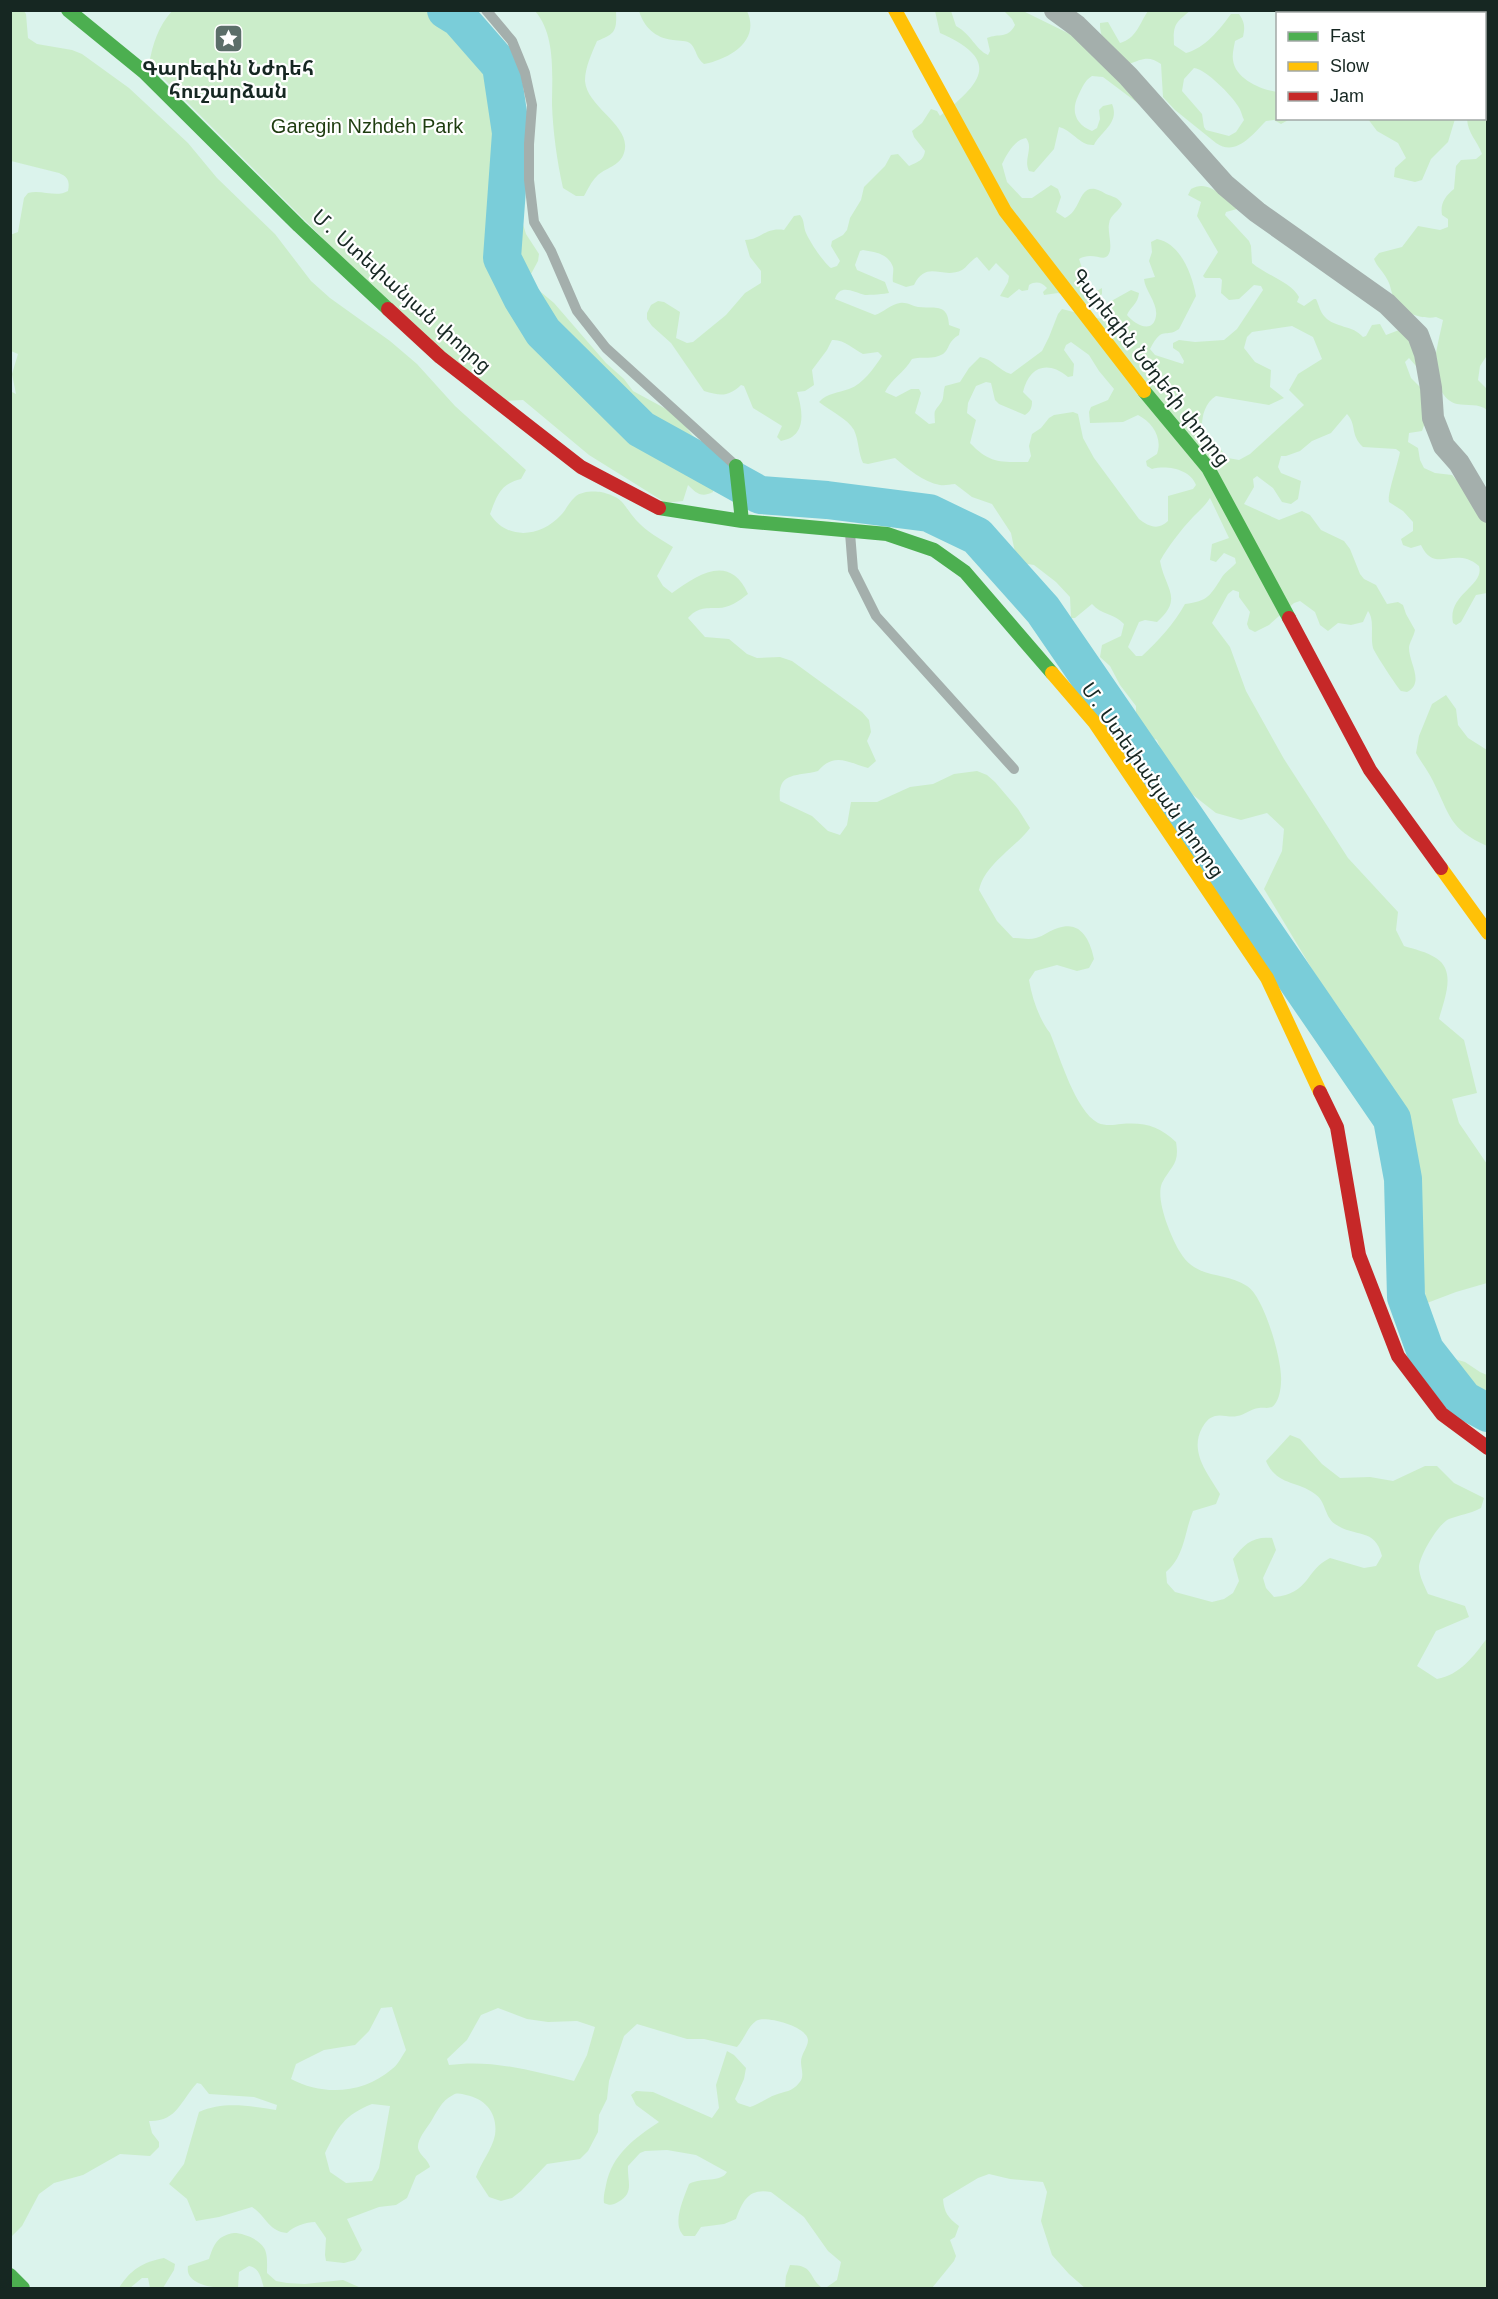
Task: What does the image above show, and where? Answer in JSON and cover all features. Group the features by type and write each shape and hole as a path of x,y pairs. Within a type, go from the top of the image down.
{"street":[{"name":"Մ․ Ստեփանյան փողոց","path":"68,10 144,72 299,226 440,357 581,467 663,510 742,521 887,534 934,550 965,572 1095,723 1267,978 1338,1127 1359,1255 1398,1356 1442,1414 1488,1448"},
{"name":"Գարեգին Նժդեհի փողոց","path":"895,10 1005,212 1141,387 1208,468 1370,770 1488,933"},
{"path":"1055,10 1077,26 1128,76 1226,185 1257,212 1387,304 1418,335 1425,354 1433,418 1444,446 1459,463 1488,512"},
{"path":"736,466 742,521"},
{"path":"10,2275 23,2289"}],"lane":[{"path":"486,10 512,41 525,73 532,105 529,168 534,222 551,251 577,311 606,348 736,466"},
{"path":"849,530 853,570 876,616 1014,770"}],"green space":[{"path":"23,10 26,14 28,38 37,44 82,54 129,88 188,143 217,178 275,234 311,281 417,364 455,406 526,470 521,479 508,484 497,496 490,514 497,523 515,532 534,531 553,522 578,495 601,492 619,499 645,528 673,547 657,576 663,586 672,593 692,579 713,571 732,574 741,581 748,594 734,604 722,608 698,610 688,618 705,637 729,639 747,654 757,658 780,657 792,661 862,712 869,720 871,732 867,741 876,761 868,768 847,761 835,760 818,771 790,777 782,784 780,801 812,816 828,831 840,835 847,825 851,802 877,802 910,787 933,784 954,774 977,771 987,775 995,782 1018,809 1030,828 987,872 979,890 997,921 1013,938 1033,939 1066,926 1078,929 1090,945 1094,959 1089,968 1077,971 1057,965 1035,971 1029,980 1036,1008 1050,1033 1075,1095 1082,1107 1098,1123 1151,1126 1164,1132 1176,1142 1176,1160 1160,1190 1162,1208 1172,1237 1180,1252 1194,1267 1238,1281 1253,1292 1266,1315 1276,1345 1281,1387 1278,1399 1273,1406 1234,1416 1215,1416 1209,1419 1202,1428 1199,1437 1199,1454 1220,1494 1216,1504 1193,1511 1181,1551 1166,1572 1167,1583 1175,1592 1212,1602 1224,1599 1233,1593 1239,1581 1233,1559 1245,1545 1259,1538 1272,1538 1276,1550 1263,1578 1266,1588 1274,1597 1286,1595 1301,1587 1322,1563 1330,1558 1364,1568 1376,1566 1382,1556 1375,1541 1335,1524 1331,1521 1319,1497 1281,1479 1270,1469 1266,1461 1290,1435 1300,1439 1322,1464 1340,1478 1370,1477 1393,1481 1425,1466 1437,1466 1454,1483 1484,1498 1481,1508 1445,1522 1430,1540 1420,1562 1419,1570 1428,1594 1465,1606 1469,1617 1436,1631 1417,1666 1437,1679 1445,1677 1466,1664 1487,1638 1488,2288 1085,2288 1052,2255 1041,2221 1047,2192 1043,2182 1010,2179 989,2174 943,2199 947,2214 959,2226 955,2237 950,2240 956,2256 932,2288 785,2288 790,2265 798,2265 807,2269 821,2287 827,2287 837,2280 841,2262 828,2251 804,2217 771,2192 757,2192 748,2197 741,2206 736,2219 724,2224 701,2227 695,2236 684,2236 680,2231 679,2218 689,2184 720,2178 727,2172 696,2155 667,2150 640,2153 628,2166 627,2195 615,2204 604,2203 604,2194 613,2164 633,2141 659,2122 636,2105 631,2095 636,2091 653,2092 712,2118 719,2108 716,2085 727,2051 746,2068 735,2099 738,2103 750,2107 791,2090 801,2081 801,2059 808,2043 806,2035 793,2026 767,2019 753,2023 737,2047 704,2039 687,2039 637,2024 624,2036 609,2081 607,2099 599,2115 598,2132 588,2151 580,2159 547,2164 521,2191 512,2198 501,2201 489,2197 476,2177 495,2135 495,2120 492,2114 485,2104 473,2097 458,2093 449,2097 420,2138 419,2150 430,2167 416,2176 407,2198 396,2205 379,2207 347,2219 362,2250 355,2260 344,2263 326,2261 326,2238 315,2222 300,2225 287,2233 281,2232 271,2226 252,2207 196,2221 187,2199 169,2184 184,2164 199,2112 227,2105 276,2110 277,2105 254,2097 209,2094 201,2084 197,2083 172,2114 166,2118 149,2121 152,2133 159,2142 159,2147 150,2156 120,2154 83,2175 54,2183 39,2194 22,2226 11,2237 10,391 16,394 12,374 18,354 11,351 10,235 18,232 24,198 28,193 63,193 68,191 69,185 68,180 59,173 11,161 11,11","holes":["392,2007 406,2050 392,2069 368,2084 343,2090 316,2088 291,2079 296,2064 324,2050 355,2045 369,2031 381,2008","498,2008 527,2019 548,2022 577,2021 595,2027 587,2055 574,2081 497,2065 449,2065 447,2059 467,2040 481,2015","372,2104 390,2106 379,2168 372,2181 346,2183 330,2172 325,2153 343,2123 362,2108"]},
{"path":"1021,10 1080,39 1139,104 1103,77 1092,76 1087,80 1076,102 1075,112 1078,121 1092,131 1097,128 1100,119 1099,110 1103,106 1112,104 1114,111 1112,122 1094,145 1084,143 1059,127 1054,149 1034,172 1029,171 1027,167 1029,146 1026,138 1014,144 1002,164 1007,182 1022,198 1032,198 1051,185 1058,189 1061,197 1056,212 1065,218 1071,214 1085,192 1090,189 1115,198 1122,204 1110,221 1109,254 1104,258 1088,256 1079,259 1087,283 1085,294 1091,294 1102,288 1102,294 1090,305 1058,293 1044,295 1043,292 1047,288 1041,283 1036,283 1029,285 1028,290 1019,289 1008,298 1000,296 1009,276 996,263 989,271 977,257 962,270 948,273 930,271 919,277 914,285 906,287 893,282 893,267 888,259 876,253 860,251 855,265 857,270 885,282 889,293 865,295 844,290 837,294 835,299 875,315 900,303 939,308 946,313 949,325 960,329 959,335 952,340 943,354 912,359 885,392 896,397 911,389 919,389 921,393 915,413 929,424 935,423 935,411 942,401 945,386 960,382 980,357 1011,374 1042,351 1062,309 1101,319 1106,304 1131,290 1139,293 1127,315 1138,324 1151,325 1154,322 1156,311 1144,279 1155,277 1149,261 1152,252 1151,242 1157,239 1173,247 1179,253 1192,279 1196,296 1179,329 1161,334 1150,349 1155,355 1183,364 1184,361 1179,352 1173,348 1173,343 1179,340 1195,342 1224,340 1237,329 1263,290 1261,286 1254,285 1239,299 1229,300 1221,293 1222,280 1220,278 1203,276 1218,252 1197,216 1201,202 1188,195 1191,189 1204,186 1222,195 1237,209 1226,212 1225,215 1249,241 1252,263 1290,287 1299,297 1297,302 1304,306 1316,299 1322,313 1329,321 1354,330 1363,337 1372,325 1380,324 1386,335 1399,330 1416,345 1416,366 1409,358 1405,362 1411,378 1428,395 1431,406 1422,431 1409,433 1408,442 1418,448 1424,468 1435,473 1452,475 1488,519 1487,593 1476,595 1461,622 1456,625 1453,623 1455,605 1477,579 1479,566 1470,560 1461,558 1432,558 1426,554 1421,545 1411,548 1403,545 1401,539 1413,531 1413,522 1403,511 1389,502 1400,452 1396,449 1363,447 1356,438 1352,422 1347,414 1331,433 1312,441 1300,451 1281,456 1278,467 1281,473 1301,481 1298,499 1291,504 1282,502 1273,488 1257,476 1253,479 1254,487 1244,504 1279,520 1302,511 1310,515 1321,530 1344,541 1350,549 1360,574 1364,579 1376,585 1387,604 1398,602 1403,605 1415,630 1409,648 1416,678 1412,688 1407,692 1401,691 1374,651 1368,611 1363,622 1351,625 1338,623 1328,631 1320,625 1315,612 1300,601 1294,603 1269,625 1255,632 1249,629 1247,624 1250,612 1239,597 1239,592 1233,590 1228,594 1212,623 1230,647 1246,691 1284,759 1348,858 1398,912 1396,930 1404,946 1436,958 1446,970 1446,995 1439,1019 1464,1040 1477,1093 1452,1099 1459,1123 1487,1164 1487,1283 1427,1303 1412,1222 1396,1161 1391,1118 1346,1018 1318,979 1264,889 1282,851 1284,829 1267,813 1241,820 1216,813 1184,788 1167,766 1157,740 1147,736 1136,725 1136,706 1120,685 1110,666 1100,657 1102,645 1121,636 1124,624 1092,604 1075,618 1071,618 1070,597 1056,582 1034,565 1022,563 1016,557 1011,533 992,504 972,497 955,484 942,485 928,481 895,458 863,463 854,430 843,418 819,402 863,380 882,356 878,352 863,354 844,343 832,340 812,370 814,385 805,391 797,392 801,407 799,429 789,439 781,441 777,437 782,426 753,408 744,386 741,385 732,392 724,394 704,391 671,343 647,319 651,305 658,301 664,302 680,312 676,338 687,343 693,342 726,315 745,293 761,283 761,271 750,257 745,240 772,230 784,230 794,216 802,217 808,237 824,261 831,268 837,266 840,261 831,246 832,241 847,230 850,218 861,200 864,187 885,166 891,155 898,154 909,166 922,159 925,151 912,131 922,123 931,109 937,111 940,116 955,104 975,82 979,72 978,62 972,53 940,33 935,11 951,11 956,26 988,55 990,51 987,38 1006,34 1015,25 1004,11","holes":["1292,326 1313,337 1322,359 1298,374 1289,390 1304,405 1250,454 1239,460 1228,458 1202,427 1207,406 1216,396 1269,405 1284,398 1270,387 1271,370 1255,362 1244,348 1247,337 1252,332","1071,342 1089,355 1114,389 1108,400 1091,407 1090,423 1123,422 1138,415 1152,426 1159,442 1157,454 1146,461 1147,466 1152,469 1164,468 1183,472 1189,475 1196,485 1193,489 1168,496 1168,521 1161,526 1146,524 1139,519 1094,458 1083,438 1078,414 1073,412 1054,415 1032,434 1029,446 1031,456 1028,462 996,460 984,455 970,443 976,420 967,413 968,403 976,386 986,382 991,383 995,400 999,404 1025,415 1031,409 1032,401 1023,392 1026,383 1035,371 1047,367 1068,377 1073,376 1074,364 1064,350","1210,498 1229,538 1212,544 1210,560 1216,562 1224,553 1235,558 1236,563 1223,575 1208,596 1185,604 1160,638 1142,656 1136,656 1128,647 1139,622 1145,620 1157,622 1170,606 1170,593 1160,561 1180,532"]},
{"name":"Garegin Nzhdeh Park","path":"172,11 472,11 510,50 516,66 519,165 516,202 526,234 539,254 531,274 536,288 554,303 633,391 668,410 686,427 714,463 716,471 713,492 705,495 699,494 688,485 683,501 666,503 589,455 523,400 486,402 149,64 157,36"},
{"path":"535,11 616,11 614,31 597,41 587,65 585,81 593,100 622,134 625,143 624,153 616,164 597,176 584,196 576,196 563,188 553,126 550,43 542,21"},
{"path":"639,11 747,11 750,31 746,40 732,53 704,64 689,43 667,39 651,31"},
{"path":"1148,11 1190,11 1178,22 1174,33 1174,45 1186,53 1206,42 1231,14 1239,14 1244,31 1243,37 1235,41 1233,60 1235,67 1250,82 1276,92 1276,120 1288,120 1281,124 1274,120 1266,121 1237,146 1223,147 1216,143 1175,110 1163,97 1161,64 1157,61 1142,59 1129,64 1118,57 1108,48 1100,30 1100,23 1108,22 1120,43 1130,38","holes":["1194,68 1205,73 1230,96 1240,109 1244,120 1236,132 1229,136 1206,130 1202,114 1182,91 1184,79"]},
{"path":"1487,11 1488,354 1480,366 1478,380 1487,389 1487,410 1477,406 1457,404 1443,394 1436,377 1435,366 1443,320 1436,317 1413,315 1402,309 1374,259 1379,253 1402,247 1418,226 1440,230 1448,227 1448,219 1442,215 1442,207 1446,197 1454,189 1456,166 1461,160 1476,159 1482,154 1469,129 1467,120 1486,120 1486,12 1343,12"},
{"path":"1369,120 1455,120 1448,142 1431,159 1422,180 1415,182 1394,177 1395,168 1406,158 1398,143 1377,131"},
{"path":"1446,695 1456,709 1458,725 1468,738 1487,750 1487,846 1474,840 1452,820 1431,777 1416,753 1419,736 1432,704"},
{"path":"1448,1357 1465,1362 1487,1375 1487,1417 1443,1391"},
{"path":"234,2233 250,2237 262,2245 266,2253 267,2273 276,2281 305,2284 343,2280 361,2288 264,2288 258,2271 249,2266 239,2272 238,2288 206,2286 192,2279 188,2273 188,2266 209,2259 217,2242 224,2236"},
{"path":"164,2258 175,2264 163,2288 150,2288 148,2278 142,2278 130,2288 119,2288 138,2268"}],"waterway":[{"path":"446,10 459,18 501,66 511,133 502,258 522,298 543,332 641,429 760,495 827,500 929,513 977,536 1043,610 1392,1119 1403,1179 1406,1297 1425,1350 1464,1400 1488,1413"}],"traffic: fast":[{"path":"68,10 144,72 299,226 388,309"},
{"path":"1144,391 1208,468 1289,618"},
{"path":"736,466 742,521"},
{"path":"659,508 742,521 887,534 934,550 965,572 1052,673"},
{"path":"10,2275 23,2288"}],"traffic: slow":[{"path":"895,10 1005,211 1144,391"},
{"path":"1052,673 1095,723 1267,978 1320,1092"},
{"path":"1441,868 1488,933"}],"traffic: jam":[{"path":"388,309 440,357 581,467 659,508"},
{"path":"1289,618 1370,770 1441,868"},
{"path":"1320,1092 1337,1127 1359,1255 1398,1356 1442,1414 1488,1448"}],"place":[{"name":"Գարեգին Նժդեհ հուշարձան","path":"228,38"}]}
